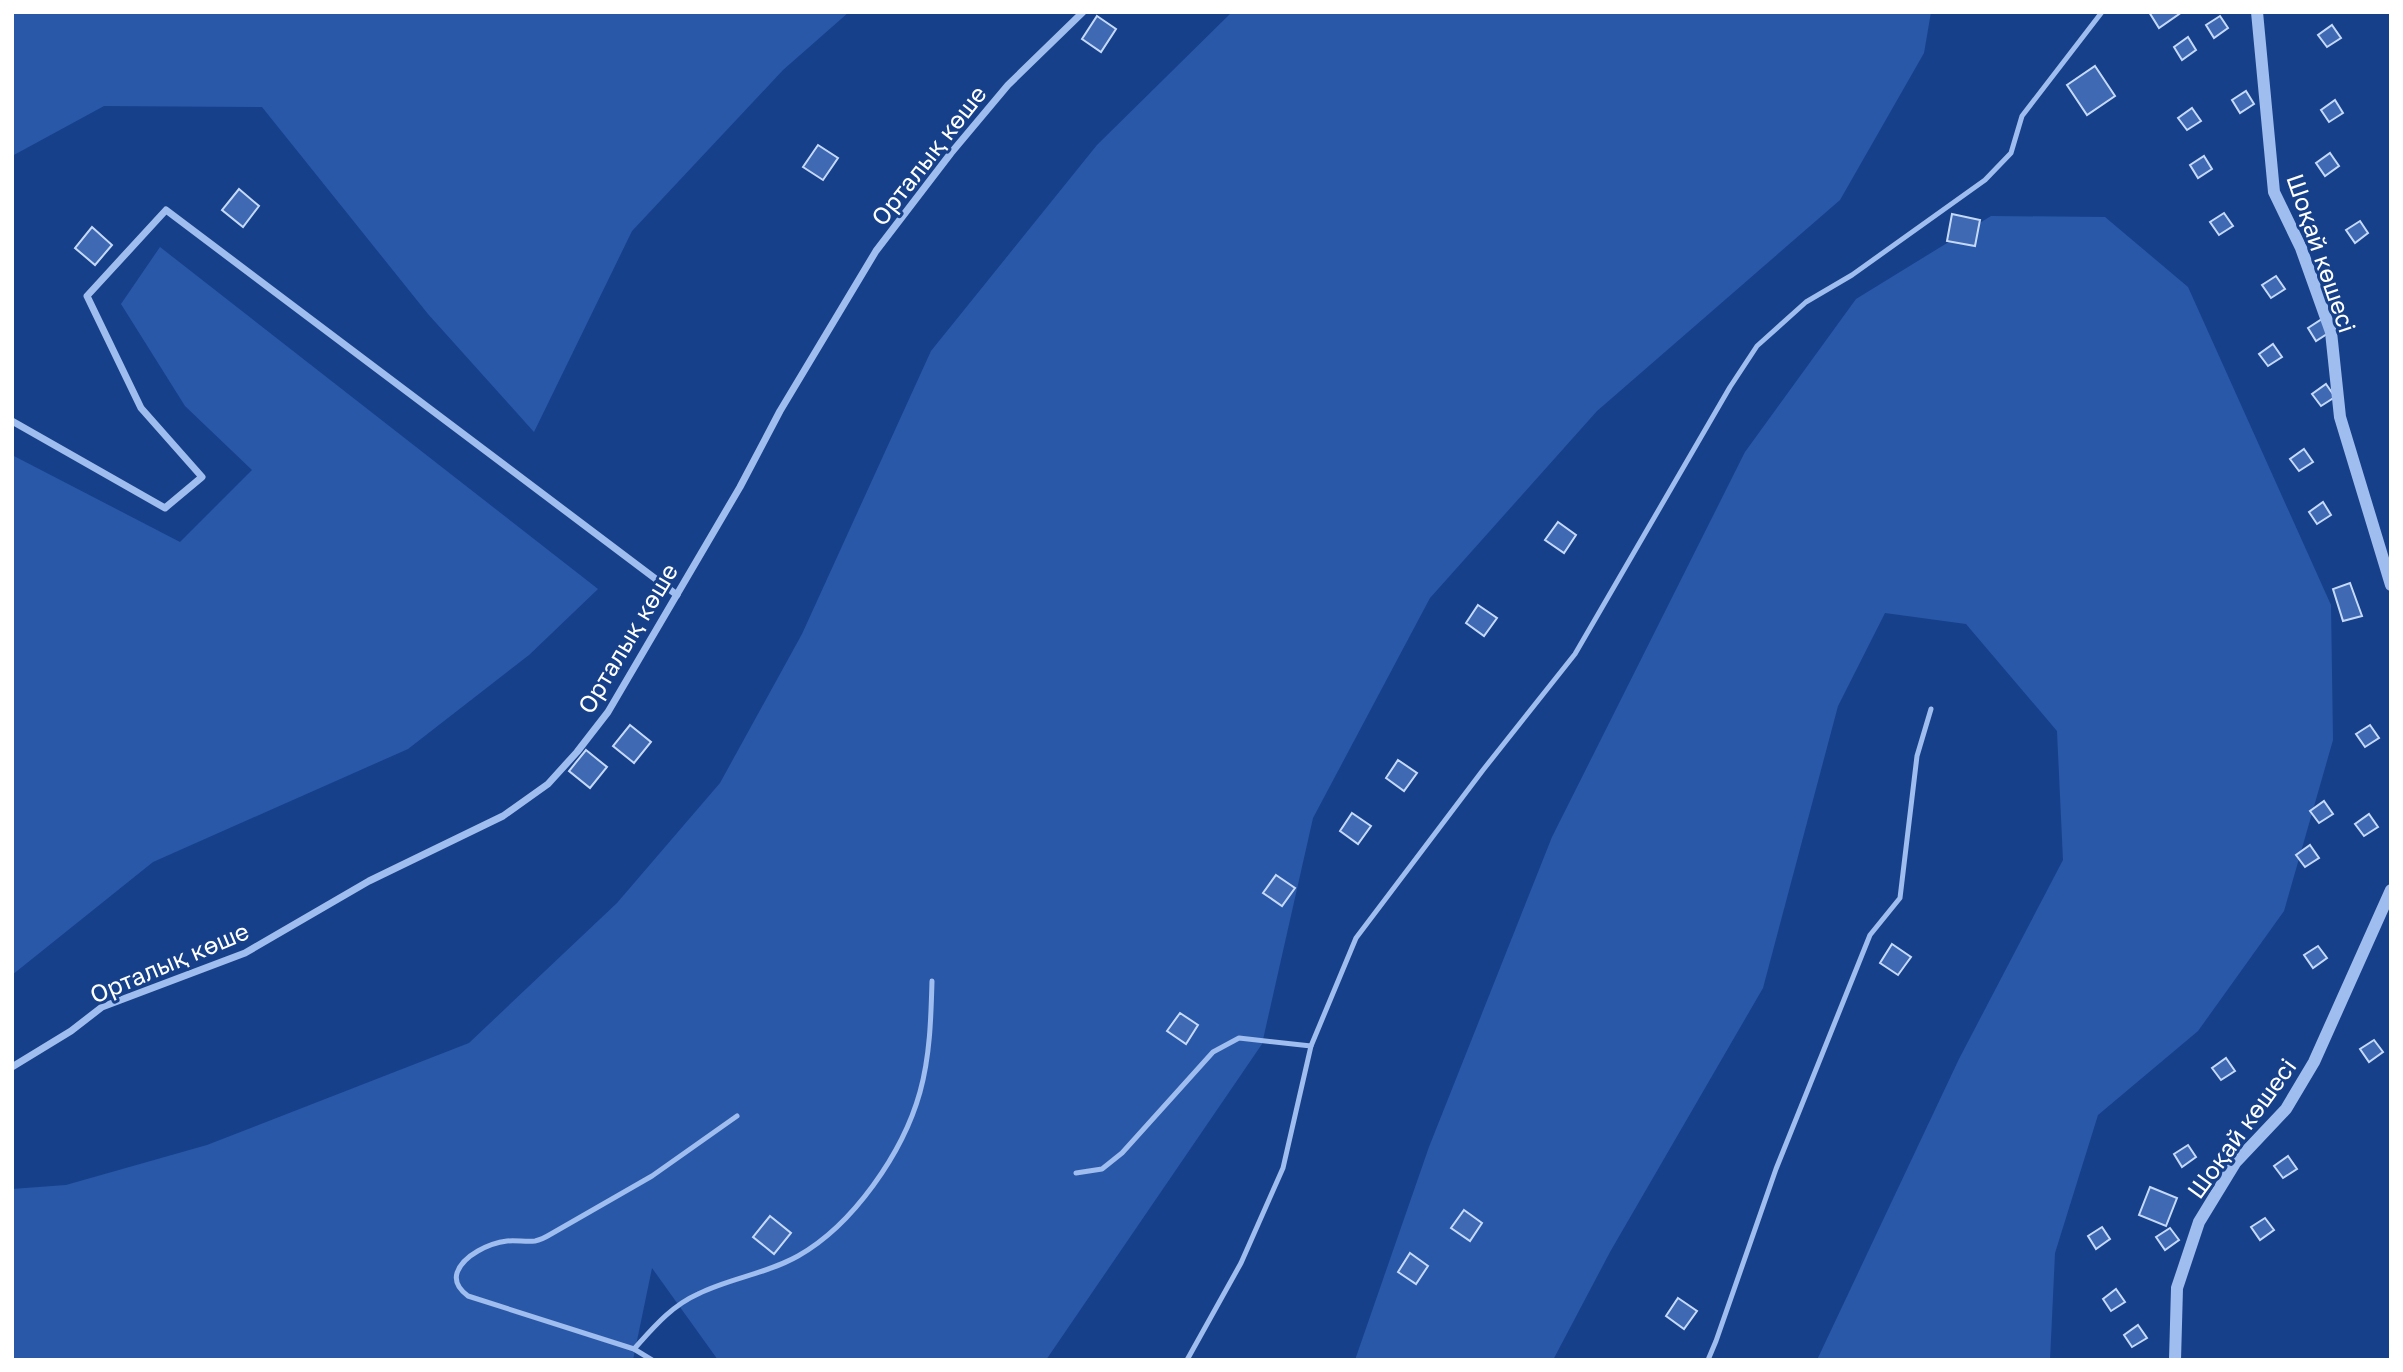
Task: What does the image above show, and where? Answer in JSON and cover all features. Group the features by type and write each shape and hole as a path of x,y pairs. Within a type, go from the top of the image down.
{"street":[{"name":"Орталық көше","path":"12,1067 71,1031 102,1007 245,953 369,881 503,816 548,785 608,712 740,487 780,411 876,251 951,153 1008,85 1083,12"},
{"name":"Шоқай көшесі","path":"2258,12 2274,192 2301,248 2331,331 2340,417 2391,585"},
{"path":"12,421 165,508 202,477 141,408 87,296 166,210 677,595"},
{"name":"Шоқай көшесі","path":"2175,1360 2177,1288 2199,1222 2235,1163 2286,1109 2314,1062 2391,890"}],"lane":[{"path":"1187,1360 1241,1263 1283,1168 1311,1046 1356,938 1575,654 1730,387 1757,346 1805,302 1852,275 1986,180 2011,153 2022,116 2102,12"},
{"path":"1708,1360 1776,1169 1870,935 1900,898 1917,756 1931,709"},
{"path":"634,1349 666,1315 683,1302 701,1292 752,1276 798,1256 828,1234 854,1209 897,1145 919,1094 931,1024 932,981"},
{"path":"1076,1173 1102,1168 1122,1153 1213,1052 1239,1038 1311,1046"},
{"path":"652,1360 634,1349 468,1296 460,1291 456,1281 457,1273 465,1259 487,1246 511,1240 535,1241 551,1234 652,1176 737,1116"}],"shaded area":[{"path":"12,12 849,12 783,70 632,231 534,432 428,314 262,107 104,106 12,156"},
{"path":"1232,12 1931,12 1924,53 1840,200 1597,411 1430,598 1313,818 1262,1044 1046,1360 718,1360 652,1268 633,1360 12,1360 12,1189 66,1185 207,1145 469,1043 617,903 720,783 802,634 931,351 1097,145"},
{"path":"1991,216 2105,217 2188,287 2331,605 2333,740 2284,911 2198,1031 2098,1115 2055,1253 2050,1360 1817,1360 1959,1059 2063,860 2057,731 1966,624 1885,613 1838,706 1763,988 1610,1252 1553,1360 1355,1360 1429,1147 1552,837 1745,452 1856,299"},
{"path":"160,247 598,589 529,655 408,749 153,862 12,975 12,455 180,542 252,470 185,406 121,304"}],"building":[{"path":"2149,12 2182,12 2159,28"},
{"path":"1097,16 1116,29 1101,52 1082,39"},
{"path":"2220,16 2228,28 2214,38 2206,25"},
{"path":"2332,25 2341,38 2327,47 2318,35"},
{"path":"2188,37 2196,50 2182,60 2174,47"},
{"path":"2095,66 2115,96 2087,115 2067,85"},
{"path":"2246,91 2254,104 2240,113 2232,100"},
{"path":"2335,100 2343,113 2329,122 2321,110"},
{"path":"2192,108 2201,121 2187,130 2178,118"},
{"path":"818,145 838,158 823,180 803,167"},
{"path":"2330,153 2339,166 2325,176 2316,163"},
{"path":"2204,156 2212,169 2198,178 2190,165"},
{"path":"239,189 259,206 243,227 222,210"},
{"path":"2224,213 2233,226 2219,235 2210,222"},
{"path":"1952,214 1980,220 1975,246 1947,241"},
{"path":"2360,221 2368,233 2355,243 2346,230"},
{"path":"92,227 112,245 95,265 75,248"},
{"path":"2276,276 2285,289 2271,298 2262,285"},
{"path":"2322,319 2330,332 2316,341 2308,328"},
{"path":"2273,344 2282,357 2268,366 2259,354"},
{"path":"2326,384 2335,397 2321,406 2312,394"},
{"path":"2304,449 2313,462 2299,471 2290,459"},
{"path":"2323,502 2331,515 2317,524 2309,512"},
{"path":"1558,522 1576,535 1564,553 1545,540"},
{"path":"2350,583 2362,616 2343,621 2333,589"},
{"path":"1478,605 1497,618 1484,636 1466,623"},
{"path":"630,725 651,742 634,763 613,746"},
{"path":"2370,725 2379,738 2365,747 2356,734"},
{"path":"586,750 607,767 590,788 569,771"},
{"path":"1398,760 1417,773 1404,791 1386,778"},
{"path":"2324,801 2333,814 2319,823 2310,811"},
{"path":"1352,813 1371,826 1358,844 1340,831"},
{"path":"2369,814 2378,827 2364,836 2355,824"},
{"path":"2310,845 2319,858 2305,867 2296,855"},
{"path":"1276,875 1295,888 1282,906 1263,893"},
{"path":"1892,944 1911,957 1898,975 1880,963"},
{"path":"2318,946 2327,958 2313,968 2304,955"},
{"path":"1180,1013 1198,1025 1186,1044 1167,1031"},
{"path":"2374,1040 2383,1052 2369,1062 2360,1049"},
{"path":"2226,1058 2235,1071 2221,1080 2212,1068"},
{"path":"2188,1145 2196,1157 2182,1167 2174,1154"},
{"path":"2288,1156 2297,1169 2283,1178 2274,1166"},
{"path":"2150,1187 2177,1198 2166,1226 2139,1215"},
{"path":"1464,1210 1482,1223 1470,1241 1451,1228"},
{"path":"770,1216 791,1233 774,1254 753,1237"},
{"path":"2265,1218 2274,1230 2260,1240 2251,1227"},
{"path":"2102,1227 2110,1239 2096,1249 2088,1236"},
{"path":"2170,1228 2179,1240 2165,1250 2156,1237"},
{"path":"1410,1253 1428,1266 1416,1284 1398,1272"},
{"path":"2116,1289 2125,1302 2111,1311 2103,1299"},
{"path":"1678,1298 1697,1311 1684,1329 1666,1316"},
{"path":"2138,1325 2147,1338 2132,1347 2124,1335"}]}
